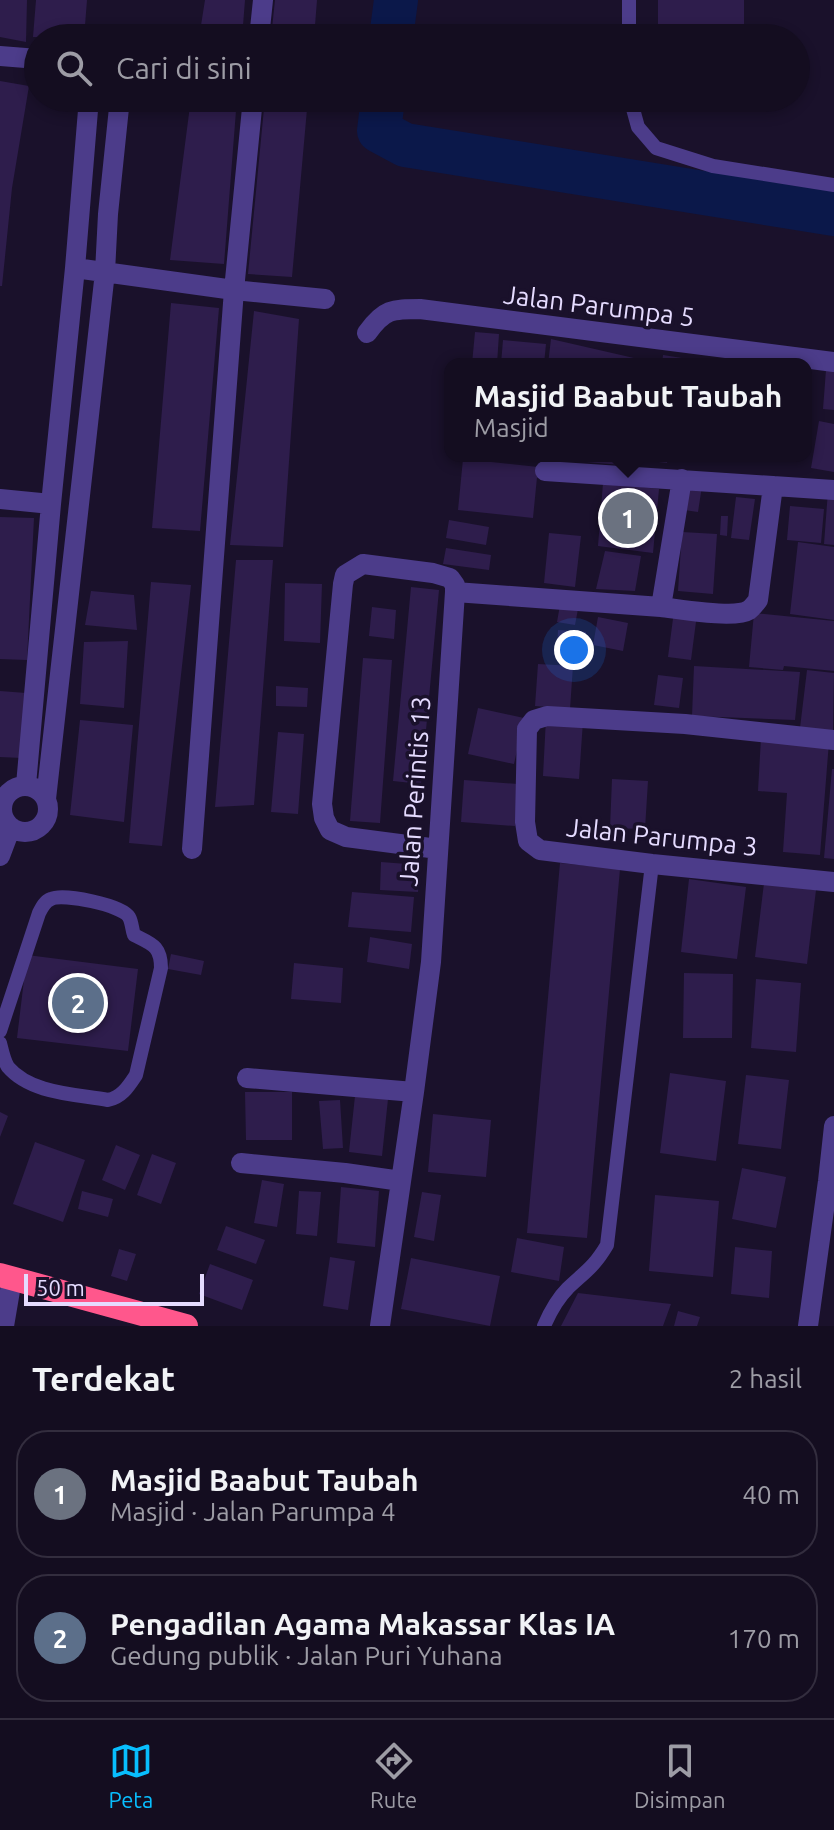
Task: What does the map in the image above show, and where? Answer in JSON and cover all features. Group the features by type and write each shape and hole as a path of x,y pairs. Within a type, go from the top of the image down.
{"highway":[{"path":"6,1277 186,1326"}],"street":[{"path":"260,24 263,0"},
{"path":"0,56 24,58"},
{"path":"26,785 88,112"},
{"path":"46,799 34,787 20,786 8,792 2,804 3,817 11,827 24,832 42,825 48,813 46,799 105,272 119,112"},
{"path":"192,849 234,290 252,112"},
{"path":"75,268 325,299"},
{"name":"Jalan Parumpa 5","path":"367,333 377,318 387,312 420,309 803,358"},
{"name":"Jalan Parumpa 5","path":"812,359 834,362"},
{"path":"59,424 87,429"},
{"path":"545,471 834,490"},
{"path":"661,607 682,479"},
{"path":"438,849 346,837 330,830 324,818 322,804 345,575 363,564 450,578 455,592 741,613 751,610 758,600 773,486"},
{"path":"0,499 51,504"},
{"name":"Jalan Perintis 13","path":"380,1326 431,962 455,592"},
{"name":"Jalan Parumpa 3","path":"834,740 685,724 547,716 534,720 527,729 525,822 528,841 540,850 834,882"},
{"path":"0,856 11,827"},
{"path":"247,1078 414,1092"},
{"path":"808,1326 831,1182 834,1126"},
{"path":"241,1163 401,1181"},
{"path":"4,1326 6,1277"}],"lane":[{"path":"629,0 629,24"},
{"path":"634,112 638,127 656,148 713,166 834,185"},
{"path":"544,1326 554,1305 597,1261 607,1245 652,864"},
{"path":"0,1031 39,913 48,900 67,897 119,910 130,918 134,935 152,943 160,954 161,968 136,1075 117,1098 108,1100 47,1089 23,1079 7,1065 0,1043"}],"building":[{"path":"0,0 27,0 24,42 0,37"},
{"path":"36,0 87,0 85,24 34,24"},
{"path":"205,0 245,0 243,24 201,24"},
{"path":"275,0 317,0 315,24 272,24"},
{"path":"658,0 744,0 744,24 658,24"},
{"path":"0,81 24,85 25,112 0,286"},
{"path":"189,112 236,112 224,264 170,260"},
{"path":"264,112 307,112 292,277 248,274"},
{"path":"171,303 219,308 200,531 152,528"},
{"path":"254,311 299,319 283,547 230,545"},
{"path":"475,332 499,334 497,358 473,358"},
{"path":"551,339 634,358 549,358"},
{"path":"503,340 546,344 545,358 502,358"},
{"path":"826,370 834,371 834,410 823,409"},
{"path":"819,421 834,424 834,472 811,468"},
{"path":"463,462 538,467 533,518 458,510"},
{"path":"586,462 621,462 621,465"},
{"path":"603,483 659,489 653,553 598,546"},
{"path":"688,484 702,486 698,512 684,510"},
{"path":"828,491 834,492 834,545 824,544"},
{"path":"736,497 755,499 749,540 731,538"},
{"path":"790,506 824,509 821,543 787,540"},
{"path":"721,516 728,516 727,536 720,535"},
{"path":"0,517 34,518 27,660 0,659"},
{"path":"449,520 489,527 486,545 446,538"},
{"path":"682,532 717,534 713,594 678,591"},
{"path":"549,533 581,536 575,587 544,583"},
{"path":"798,542 834,547 834,620 790,614"},
{"path":"446,548 491,555 489,570 443,564"},
{"path":"605,551 641,556 635,591 596,589"},
{"path":"236,560 273,560 254,805 215,807"},
{"path":"151,582 191,585 162,846 129,843"},
{"path":"285,583 322,584 320,643 284,641"},
{"path":"411,587 439,590 421,784 393,781"},
{"path":"91,591 134,595 137,630 85,625"},
{"path":"560,605 578,609 575,625 557,622"},
{"path":"372,607 396,610 394,639 369,636"},
{"path":"674,611 697,614 691,660 668,657"},
{"path":"754,613 834,621 834,671 784,666 783,670 749,667"},
{"path":"598,617 628,623 623,651 593,645"},
{"path":"558,630 586,632 584,654 557,653"},
{"path":"128,641 124,708 80,704 84,642"},
{"path":"363,658 392,660 380,823 350,821"},
{"path":"538,664 573,666 570,709 535,706"},
{"path":"694,666 800,672 795,720 692,716"},
{"path":"807,670 834,673 833,732 800,728"},
{"path":"658,675 683,678 679,708 654,705"},
{"path":"276,686 308,688 307,707 276,706"},
{"path":"0,691 26,693 22,758 0,757"},
{"path":"478,708 524,718 514,764 468,754"},
{"path":"546,718 583,721 579,779 543,776"},
{"path":"80,720 133,725 124,822 70,815"},
{"path":"278,732 304,734 298,814 271,812"},
{"path":"761,738 829,742 820,855 783,852 787,793 758,791"},
{"path":"834,769 834,859 824,858"},
{"path":"612,779 648,781 645,829 610,828"},
{"path":"464,780 518,784 515,826 461,822"},
{"path":"381,862 420,865 418,892 380,890"},
{"path":"560,863 620,869 587,1238 527,1233"},
{"path":"689,879 746,887 737,959 681,952"},
{"path":"764,883 816,890 807,964 755,957"},
{"path":"352,892 414,897 411,932 348,927"},
{"path":"370,937 412,944 409,969 367,962"},
{"path":"171,954 204,961 201,975 168,969"},
{"path":"27,955 138,969 128,1051 17,1038"},
{"path":"294,963 343,968 341,1003 291,999"},
{"path":"684,973 733,974 732,1038 683,1038"},
{"path":"756,979 801,983 796,1052 751,1048"},
{"path":"670,1073 726,1081 716,1161 660,1153"},
{"path":"746,1075 789,1080 781,1149 738,1144"},
{"path":"245,1092 292,1092 292,1140 246,1140"},
{"path":"355,1096 388,1099 382,1156 349,1152"},
{"path":"340,1100 343,1148 323,1149 319,1101"},
{"path":"0,1112 8,1116 0,1137"},
{"path":"433,1114 491,1120 486,1177 428,1172"},
{"path":"35,1142 85,1160 63,1222 13,1204"},
{"path":"116,1145 140,1155 125,1190 102,1180"},
{"path":"152,1154 176,1163 161,1204 137,1195"},
{"path":"742,1168 786,1177 776,1228 732,1219"},
{"path":"262,1180 284,1184 277,1227 254,1223"},
{"path":"341,1187 379,1191 375,1247 337,1243"},
{"path":"82,1191 113,1199 108,1217 78,1209"},
{"path":"299,1191 321,1192 317,1236 296,1234"},
{"path":"422,1192 441,1195 434,1241 414,1237"},
{"path":"655,1195 719,1201 713,1277 649,1271"},
{"path":"226,1226 265,1240 256,1264 217,1250"},
{"path":"517,1238 564,1247 559,1281 511,1272"},
{"path":"735,1247 772,1251 769,1298 731,1294"},
{"path":"119,1249 136,1254 127,1281 111,1276"},
{"path":"330,1257 355,1261 348,1310 323,1306"},
{"path":"411,1258 500,1276 490,1326 401,1309"},
{"path":"210,1264 253,1280 242,1310 199,1294"},
{"path":"578,1293 671,1304 663,1326 561,1326"},
{"path":"678,1311 700,1317 697,1326 674,1326"}],"waterway":[{"path":"393,24 396,0"},
{"path":"381,112 379,131 405,145 834,214"}],"place":[{"name":"Masjid Baabut Taubah","path":"628,518"},
{"name":"Pengadilan Agama Makassar Klas IA","path":"78,1003"}]}
